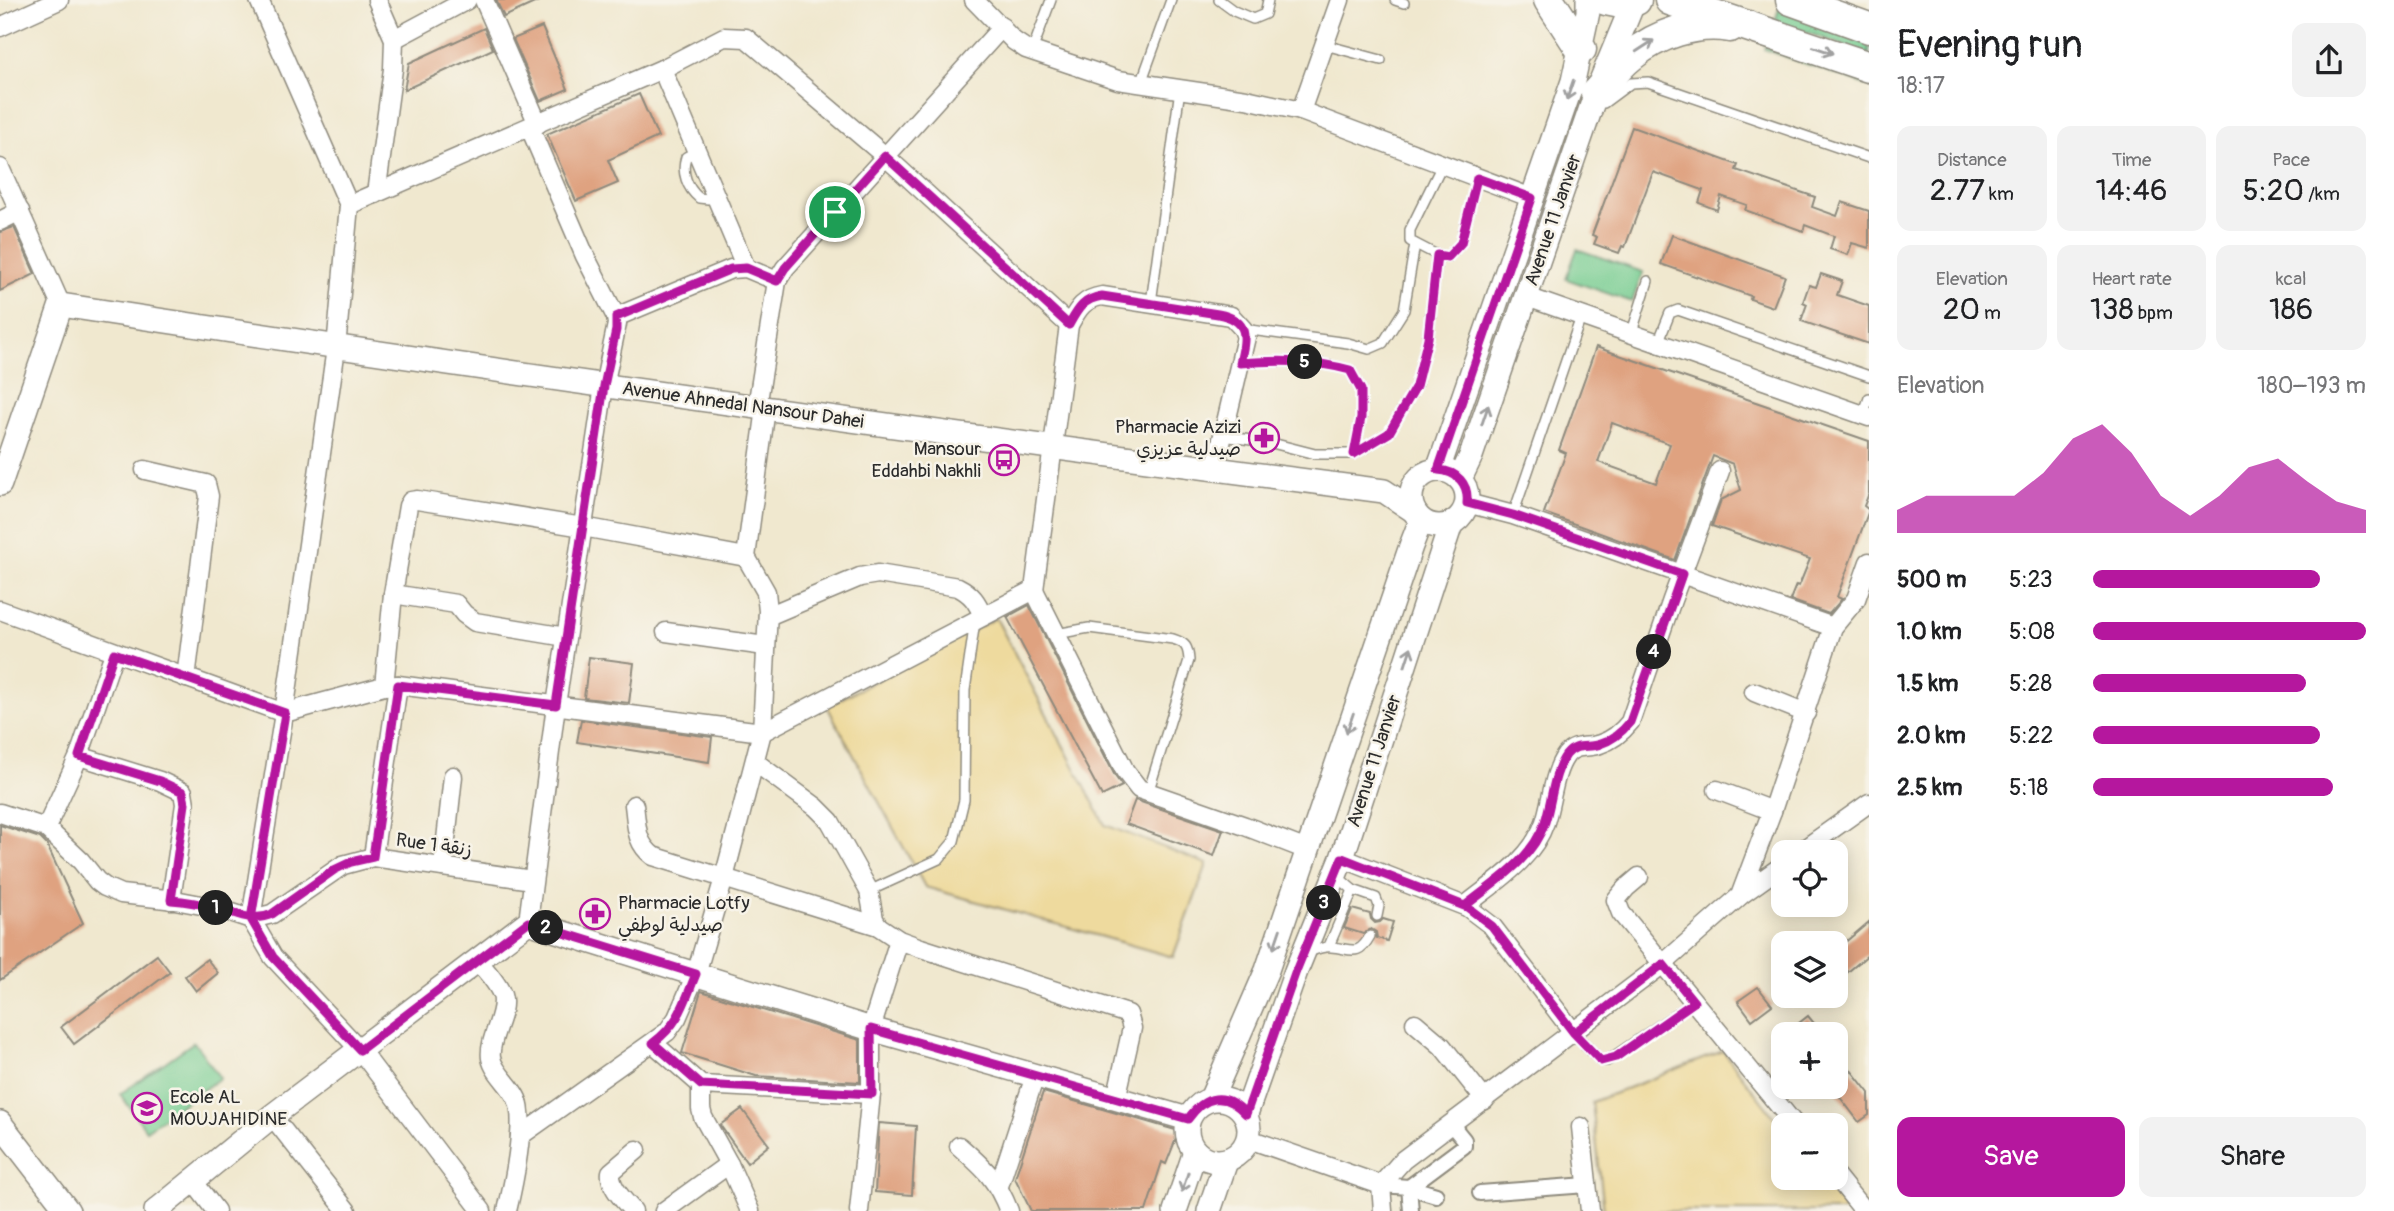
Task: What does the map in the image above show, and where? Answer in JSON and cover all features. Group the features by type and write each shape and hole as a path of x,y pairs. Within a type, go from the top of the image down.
{"highway":[{"path":"1549,0 1581,49"},
{"path":"1606,0 1622,3 1635,0"},
{"path":"1670,0 1778,34 1869,67"},
{"path":"1791,0 1869,28"},
{"path":"1594,99 1630,57 1656,40 1689,27 1720,25 1778,34"}],"street":[{"path":"0,27 60,0"},
{"path":"259,0 349,205 336,348 285,713 251,919 273,957 360,1050 482,1211"},
{"path":"376,0 394,39 393,69 376,194"},
{"path":"394,39 467,0"},
{"path":"156,1211 272,1116 528,922 556,705 616,317 585,256 484,0"},
{"path":"974,0 1014,41 1032,51 1103,76 1246,99 1301,111 1532,198"},
{"path":"1301,111 1340,0"},
{"name":"Avenue 11 Janvier","path":"1429,474 1573,81 1588,12 1588,0"},
{"name":"Avenue 11 Janvier","path":"1460,479 1471,456 1594,99 1635,0"},
{"path":"520,1136 667,1032 677,1018 696,974 762,732 768,616 766,593 746,557 777,281 785,268 1002,27"},
{"path":"349,205 662,69 724,37 746,38 885,156 1069,325"},
{"path":"662,69 746,268"},
{"path":"0,167 61,305 0,484"},
{"path":"0,221 20,211"},
{"path":"616,317 718,273 746,268 777,281"},
{"path":"1215,469 1246,337 1243,329 1231,316 1102,296 1091,298 1079,306 1069,325 1034,590 1125,771 1139,789 1307,850"},
{"path":"1527,297 1658,344 1867,410"},
{"name":"Avenue Ahnedal Nansour Dahei","path":"61,305 604,386 1384,491 1418,515"},
{"path":"145,470 206,484 208,489 186,678"},
{"path":"1465,906 1529,853 1546,820 1556,778 1567,754 1580,745 1594,746 1603,743 1621,732 1630,722 1720,471"},
{"path":"1450,472 1460,479 1466,490 1467,503 1458,519 1451,524 1436,526 1418,515 1411,493 1429,474 1450,472"},
{"name":"Avenue Ahnedal Nansour Dahei","path":"1384,491 1429,474"},
{"path":"373,857 391,685 393,594 411,501 583,527 746,557"},
{"path":"1467,503 1513,515 1833,627"},
{"name":"Avenue 11 Janvier","path":"1211,1099 1266,970 1411,546 1418,515"},
{"name":"Avenue 11 Janvier","path":"1246,1114 1303,954 1344,874 1451,524"},
{"path":"1740,896 1806,713 1833,627 1862,600 1869,562"},
{"path":"768,616 860,577 878,574 958,587 969,593 977,602 979,619"},
{"path":"0,610 285,713 391,685 762,732 1034,590"},
{"path":"393,594 456,604 475,622 566,637"},
{"path":"666,632 765,646"},
{"path":"46,828 79,756 114,653"},
{"path":"1754,692 1806,713"},
{"path":"79,756 160,781 183,792 185,804 171,900"},
{"path":"755,762 808,800 830,821 869,891 874,919 878,926"},
{"path":"443,867 453,776"},
{"path":"1717,790 1772,811"},
{"path":"1817,840 1869,803"},
{"path":"634,805 638,836 643,848 653,856 878,926 899,940 1128,1014 1132,1028 1116,1099"},
{"path":"0,813 46,828 105,887 121,894 217,908 251,919"},
{"name":"Rue 1 زنقة","path":"251,919 272,914 343,865 373,857 532,880"},
{"path":"1383,1211 1381,1185 1403,1160 1663,964 1740,896 1771,873"},
{"path":"1344,874 1465,906 1492,926 1574,1033"},
{"path":"1639,877 1622,891 1616,903 1634,930 1784,1113"},
{"path":"528,922 871,1029 1188,1119"},
{"path":"859,1211 872,1094 871,1029 899,940"},
{"path":"477,960 502,992 503,1005 491,1044 491,1058 518,1101 520,1136 507,1211"},
{"path":"1415,1023 1442,1046 1485,1100"},
{"path":"653,1043 701,1085 872,1094"},
{"path":"999,1186 1035,1076"},
{"path":"701,1085 703,1117 729,1164 750,1211"},
{"path":"1211,1099 1224,1099 1237,1104 1246,1114 1250,1126 1249,1139 1240,1153 1226,1161 1209,1161 1195,1152 1188,1141 1188,1119 1196,1108 1211,1099"},
{"path":"272,1116 347,1211"},
{"path":"0,1123 68,1211"},
{"path":"1409,1187 1464,1146 1464,1140 1451,1124"},
{"path":"1581,1127 1590,1211"},
{"path":"1249,1139 1381,1185 1409,1187 1436,1195"},
{"path":"959,1146 987,1171 999,1186 1009,1211"},
{"path":"633,1211 610,1178 611,1172 637,1150"},
{"path":"1175,1211 1195,1152"},
{"path":"1209,1211 1226,1161"},
{"path":"664,1211 729,1164"},
{"path":"193,1181 216,1211"},
{"path":"1480,1193 1587,1185"},
{"path":"1409,1187 1411,1211"},
{"path":"1847,1190 1864,1211"}],"lane":[{"path":"1032,51 1051,0"},
{"path":"1141,83 1171,0"},
{"path":"1219,0 1234,11 1253,19 1265,14 1268,0"},
{"path":"1325,45 1381,60"},
{"path":"1594,99 1606,102 1631,83 1648,82 1869,158"},
{"path":"1151,303 1180,89"},
{"path":"1442,165 1410,230 1410,241 1437,255 1448,257 1461,243 1477,178"},
{"path":"1243,329 1349,343 1369,349 1383,343 1404,310 1415,244"},
{"path":"1223,436 1272,443 1315,454 1354,454 1389,433 1416,386 1428,338 1437,255"},
{"path":"1631,335 1648,281"},
{"path":"1658,344 1670,313 1678,310 1869,376"},
{"path":"1513,515 1581,317"},
{"path":"1240,363 1288,360 1324,363 1350,370 1361,390 1361,418 1354,454"},
{"path":"869,891 939,859 954,841 964,800 965,690 979,619"},
{"path":"1056,634 1089,628 1173,639 1187,647 1189,660 1148,793"},
{"path":"1329,946 1344,874 1376,898 1379,906 1377,916"},
{"path":"1303,954 1329,946 1355,950 1362,947 1370,936"},
{"path":"1574,1033 1601,1061 1608,1061 1694,1002"}],"green space":[{"path":"1779,9 1869,41 1869,55 1775,21"},
{"path":"1766,44 1869,81 1869,86 1764,49"},
{"path":"1577,249 1643,272 1632,302 1566,279"},
{"path":"194,1042 220,1078 146,1130 120,1094"}],"sand":[{"path":"996,618 1105,825 1207,864 1173,957 925,887 827,706"},
{"path":"1723,1051 1771,1113 1771,1190 1831,1190 1847,1211 1604,1211 1592,1102"}],"building":[{"path":"496,0 541,0 504,17"},
{"path":"542,27 568,89 540,101 513,39"},
{"path":"484,28 493,49 404,90 409,63"},
{"path":"639,94 658,137 608,160 618,183 576,201 547,134"},
{"path":"1632,127 1738,165 1736,170 1815,197 1812,207 1837,216 1842,202 1869,211 1869,248 1852,243 1848,255 1830,249 1834,236 1805,225 1803,231 1745,210 1747,205 1721,196 1717,210 1699,203 1703,190 1653,172 1625,247 1622,246 1619,253 1594,244 1597,237 1592,235"},
{"path":"14,227 35,274 0,291 0,232"},
{"path":"1672,235 1785,276 1773,307 1750,299 1751,296 1661,264"},
{"path":"1821,274 1842,281 1837,295 1869,306 1869,344 1801,321 1807,304 1803,302 1809,285 1816,287"},
{"path":"1596,347 1869,441 1869,493 1864,506 1869,510 1837,597 1842,599 1829,614 1790,600 1810,559 1712,526 1721,500 1741,490 1733,464 1713,456 1675,560 1544,513 1566,453 1559,450","holes":["1612,423 1670,444 1656,483 1598,462"]},
{"path":"1029,605 1122,786 1102,796 1007,617"},
{"path":"589,657 634,663 629,703 584,698"},
{"path":"581,720 712,737 709,762 577,742"},
{"path":"1135,800 1223,830 1214,856 1126,824"},
{"path":"0,825 40,838 47,845 83,923 0,980"},
{"path":"1352,909 1370,914 1375,923 1383,919 1393,922 1387,941 1377,938 1376,932 1371,929 1363,934 1344,928"},
{"path":"1869,922 1869,954 1848,972 1848,940"},
{"path":"157,955 170,972 74,1044 61,1027"},
{"path":"207,959 218,973 196,991 185,976"},
{"path":"1758,987 1771,1006 1752,1020 1738,1001"},
{"path":"701,991 860,1040 860,1082 756,1076 682,1053"},
{"path":"1808,1016 1813,1022 1800,1022"},
{"path":"1848,1066 1869,1093 1869,1115 1859,1122 1841,1099 1848,1099"},
{"path":"1043,1092 1179,1131 1166,1164 1162,1162 1146,1211 1031,1211 1015,1178"},
{"path":"742,1109 769,1145 747,1163 720,1125"},
{"path":"879,1123 916,1126 912,1195 875,1192"}],"place":[{"name":"Pharmacie Azizi صيدلية عزيزي","path":"1264,438"},
{"name":"Mansour Eddahbi Nakhli","path":"1004,460"},
{"name":"Pharmacie Lotfy صيدلية لوطفي","path":"595,914"},
{"name":"Ecole AL MOUJAHIDINE","path":"147,1108"}],"route":[{"path":"835,212 785,268 777,281 746,268 731,269 616,317 556,705 398,685 373,857 351,862 334,870 264,918 251,919 217,908 171,900 185,804 183,792 160,781 79,756 114,653 285,713 251,919 273,957 360,1050 528,922 696,974 677,1018 667,1032 653,1043 701,1085 872,1094 871,1029 1188,1119 1196,1108 1211,1099 1224,1099 1237,1104 1246,1114 1296,971 1342,858 1467,907 1492,926 1574,1033 1663,964 1694,1002 1616,1057 1601,1061 1574,1033 1533,979 1492,926 1482,918 1467,907 1465,906 1529,853 1546,820 1556,778 1567,754 1580,745 1594,746 1611,739 1630,722 1682,574 1513,515 1467,503 1466,490 1460,479 1450,472 1438,470 1532,198 1477,178 1461,243 1448,257 1437,255 1428,338 1416,386 1389,433 1354,454 1361,418 1361,390 1350,370 1324,363 1276,360 1240,363 1246,337 1239,323 1231,316 1102,296 1086,300 1079,306 1069,325 885,156 835,212"}]}
